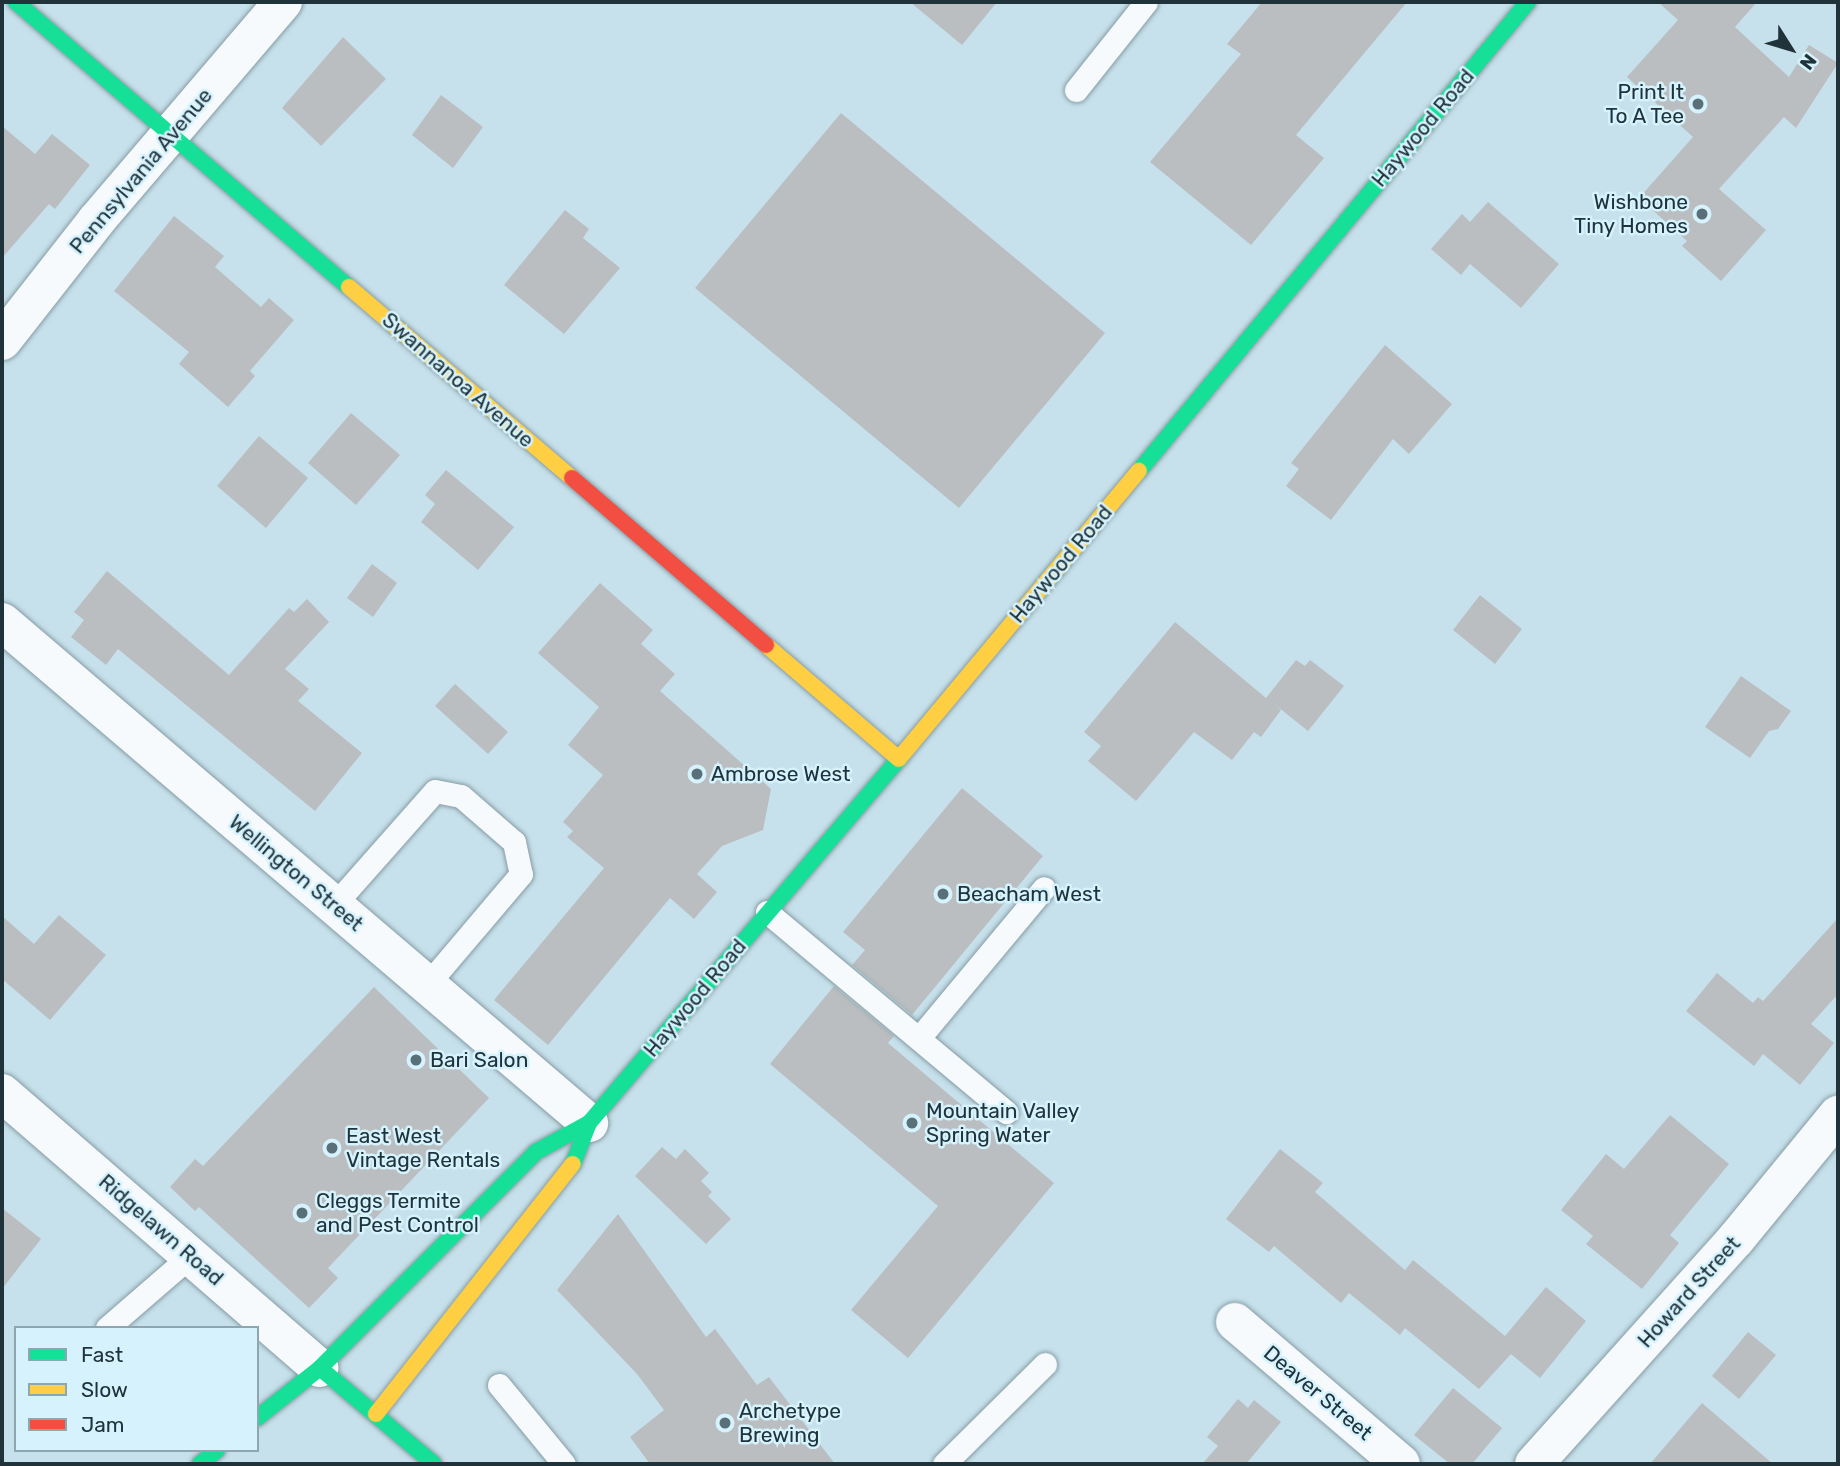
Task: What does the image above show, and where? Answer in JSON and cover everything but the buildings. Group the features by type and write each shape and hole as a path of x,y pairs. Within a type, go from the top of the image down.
{"main road":[{"name":"Swannanoa Avenue","path":"16,2 899,758"},
{"name":"Haywood Road","path":"376,1414 569,1174 589,1123 899,758 1528,2"},
{"name":"Haywood Road","path":"259,1416 320,1367 536,1152 589,1123"},
{"path":"320,1367 434,1464"},
{"path":"200,1464 215,1452"}],"street":[{"name":"Pennsylvania Avenue","path":"2,341 96,221 283,2"},
{"name":"Wellington Street","path":"2,622 589,1123"},
{"name":"Ridgelawn Road","path":"2,1093 320,1367"},
{"name":"Howard Street","path":"1534,1464 1736,1239 1838,1115"},
{"name":"Deaver Street","path":"1235,1322 1401,1464"}],"lane":[{"path":"1076,90 1146,2"},
{"path":"334,905 435,791 461,796 513,842 521,874 427,985"},
{"path":"919,1038 1044,888"},
{"path":"767,912 1006,1112"},
{"path":"109,1326 190,1256"},
{"path":"944,1464 1045,1364"},
{"path":"499,1385 557,1463"}],"traffic: fast":[{"path":"16,2 349,287"},
{"path":"1139,471 1528,2"},
{"path":"573,1164 589,1123 902,755"},
{"path":"434,1464 320,1368 536,1152 589,1123"},
{"path":"259,1416 320,1368"},
{"path":"200,1464 215,1452"}],"traffic: slow":[{"path":"349,287 572,478"},
{"path":"902,755 1139,471"},
{"path":"766,645 899,759"},
{"path":"376,1414 573,1164"}],"traffic: jam":[{"path":"572,478 766,645"}],"place":[{"name":"Print It To A Tee","path":"1698,104"},
{"name":"Wishbone Tiny Homes","path":"1702,214"},
{"name":"Ambrose West","path":"697,774"},
{"name":"Beacham West","path":"943,894"},
{"name":"Bari Salon","path":"416,1060"},
{"name":"Mountain Valley Spring Water","path":"912,1123"},
{"name":"East West Vintage Rentals","path":"332,1148"},
{"name":"Cleggs Termite and Pest Control","path":"302,1213"},
{"name":"Archetype Brewing","path":"725,1423"}]}
